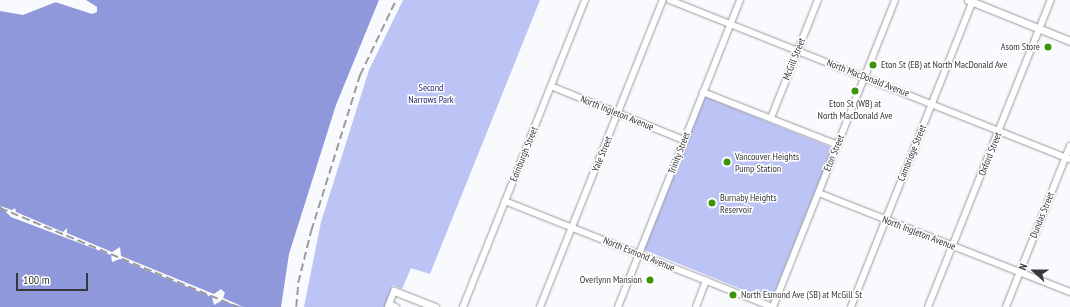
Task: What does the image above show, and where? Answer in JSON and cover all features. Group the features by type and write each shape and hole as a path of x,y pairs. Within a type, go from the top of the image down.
{"street":[{"name":"Edinburgh Street","path":"463,307 585,0"},
{"name":"Yale Street","path":"540,307 663,0"},
{"name":"North MacDonald Avenue","path":"670,0 1068,158"},
{"name":"Trinity Street","path":"618,307 740,0"},
{"name":"McGill Street","path":"771,118 818,0"},
{"name":"Eton Street","path":"773,307 896,0"},
{"name":"Oxford Street","path":"928,307 1051,0"},
{"path":"971,1 1070,41"},
{"name":"Cambridge Street","path":"851,307 971,1"},
{"name":"North Ingleton Avenue","path":"551,86 684,140"},
{"path":"703,92 838,145"},
{"name":"Dundas Street","path":"1006,307 1068,158 1070,146"},
{"name":"North Ingleton Avenue","path":"819,193 1070,292"},
{"name":"North Esmond Avenue","path":"505,201 773,307"},
{"path":"696,307 706,281"},
{"path":"391,306 394,291 435,307"}],"green space":[{"name":"Second Narrows Park","path":"403,0 540,0 430,274 411,268 402,289 393,285 385,307 304,307 321,222 369,70"},
{"path":"704,96 833,148 771,301 642,249"}],"shaded area":[{"path":"61,0 379,0 336,105 289,254 281,307 0,307 0,11 23,15"}],"pier":[{"path":"49,0 86,0 97,7 97,12 92,14"},
{"path":"0,206 12,210 15,208 16,212 63,232 67,228 67,233 112,252 120,247 121,256 214,294 221,289 225,293 223,298 244,307 221,301 214,305 212,297 120,259 112,262 111,255 11,217"}],"railway":[{"path":"296,307 298,283 311,231 360,75 396,0"},
{"path":"0,208 238,307"}],"place":[{"name":"Asom Store","path":"1048,47"},
{"name":"Eton St (EB) at North MacDonald Ave","path":"873,65"},
{"name":"Eton St (WB) at North MacDonald Ave","path":"855,91"},
{"name":"Vancouver Heights Pump Station","path":"727,162"},
{"name":"Burnaby Heights Reservoir","path":"712,203"},
{"name":"Overlynn Mansion","path":"650,280"},
{"name":"North Esmond Ave (SB) at McGill St","path":"733,295"}]}
